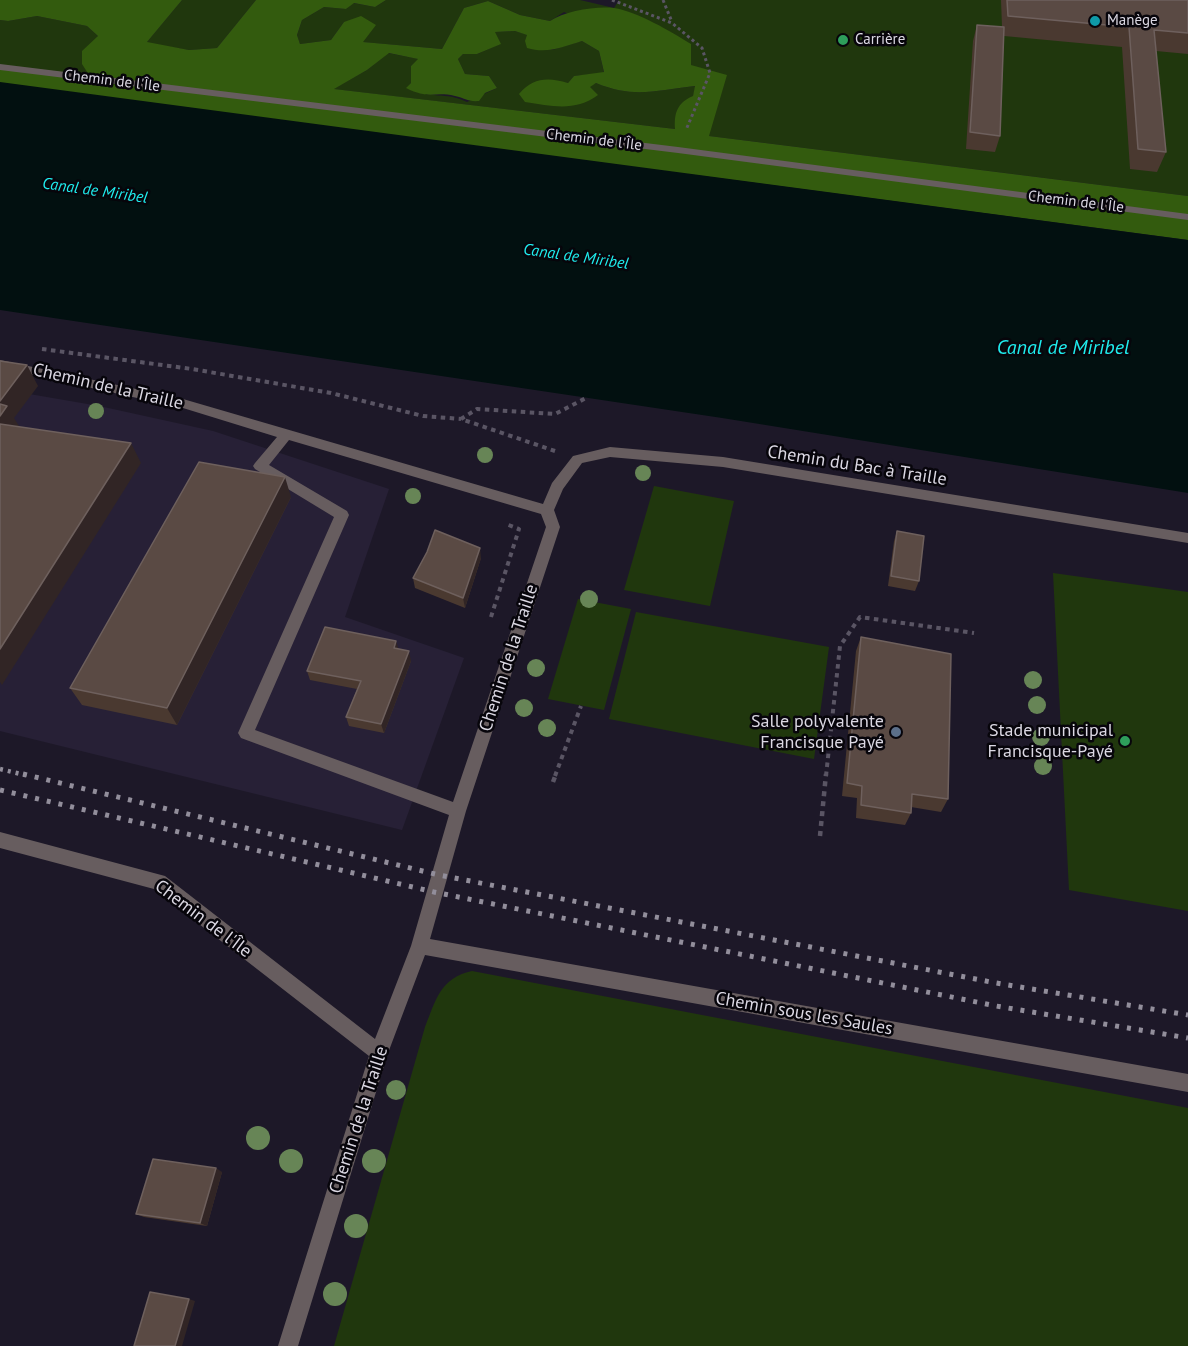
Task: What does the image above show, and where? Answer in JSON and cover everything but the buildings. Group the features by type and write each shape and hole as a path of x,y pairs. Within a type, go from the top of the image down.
{"street":[{"name":"Chemin de l'Île","path":"0,67 678,150 1188,217"},
{"name":"Chemin de la Traille","path":"0,364 183,404 547,510 553,527 458,811 420,946 379,1053 288,1346"},
{"path":"287,434 260,466 342,515 246,733 458,811"},
{"name":"Chemin du Bac à Traille","path":"578,459 610,452 723,462 1188,538"},
{"path":"547,510 557,487 578,459"},
{"name":"Chemin de l'Île","path":"0,840 159,882 379,1053"},
{"name":"Chemin sous les Saules","path":"420,946 1188,1083"}],"path":[{"path":"612,0 672,23 702,48 710,73 684,136"},
{"path":"663,0 672,23"},
{"path":"33,348 192,369 331,393 423,416 461,419 578,459"},
{"path":"461,419 477,409 555,414 586,398"},
{"path":"491,617 519,529 497,521"},
{"path":"820,836 840,646 860,617 974,633"},
{"path":"553,782 581,706"}],"shaded area":[{"path":"0,389 99,406 213,431 389,489 345,617 464,658 402,830 0,731"}],"green space":[{"path":"0,0 182,0 147,42 189,50 217,48 256,0 386,0 375,7 354,3 346,9 324,7 302,20 297,35 300,44 331,40 344,22 361,16 376,25 363,42 442,49 464,8 488,1 520,15 550,21 564,14 581,10 614,8 643,18 691,44 691,65 727,75 709,136 1188,196 1188,240 695,175 283,138 0,97 0,65 89,75 82,64 82,51 98,36 87,26 37,16 8,21 0,20","holes":["515,31 527,35 525,41 527,48 534,50 555,49 582,41 599,51 604,72 574,76 568,83 553,80 535,82 519,94 525,102 563,106 581,104 598,95 590,87 596,83 634,92 695,86 693,96 680,105 675,118 675,129 334,89 367,70 389,53 418,59 411,66 411,83 406,88 421,94 448,95 479,101 485,93 497,88 489,76 465,74 458,59 463,54 477,54 501,44 495,32"]},
{"path":"182,0 256,0 217,48 189,50 146,43"},
{"path":"386,0 580,0 614,8 619,0 1188,0 1188,196 709,136 691,65 564,12 550,21 520,15 488,1 464,8 442,49 362,42 344,22 331,40 300,44 297,35 302,20 324,7 346,9 353,3 375,7"},
{"path":"37,16 87,26 98,36 89,76 0,65 0,20 8,21"},
{"path":"515,31 528,35 552,50 582,41 599,51 604,73 574,76 568,83 542,80 589,86 596,83 634,92 696,86 693,96 675,129 333,89 367,70 388,53 419,59 411,66 411,83 407,88 423,94 452,97 467,102 497,88 489,76 465,74 458,59 463,54 477,54 500,44 494,32"},
{"path":"654,486 734,501 710,606 624,590"},
{"name":"Stade municipal Francisque-Payé","path":"1053,573 1188,592 1188,911 1069,890"},
{"path":"578,599 631,609 604,710 548,699"},
{"path":"636,612 829,647 814,759 609,719"},
{"path":"472,971 1188,1108 1188,1346 334,1346 425,1027 436,999 446,985 461,974"}],"water":[{"name":"Canal de Miribel","path":"0,82 1188,240 1188,493 722,418 0,310"}],"railway":[{"path":"0,769 29,776"},
{"path":"23,774 439,875 996,983 1188,1015"},
{"path":"0,790 434,892 996,1006 1188,1038"}],"place":[{"name":"Manège","path":"1095,21"},
{"name":"Carrière","path":"843,40"},
{"name":"Salle polyvalente Francisque Payé","path":"896,732"},
{"name":"Stade municipal Francisque-Payé","path":"1125,741"}]}
